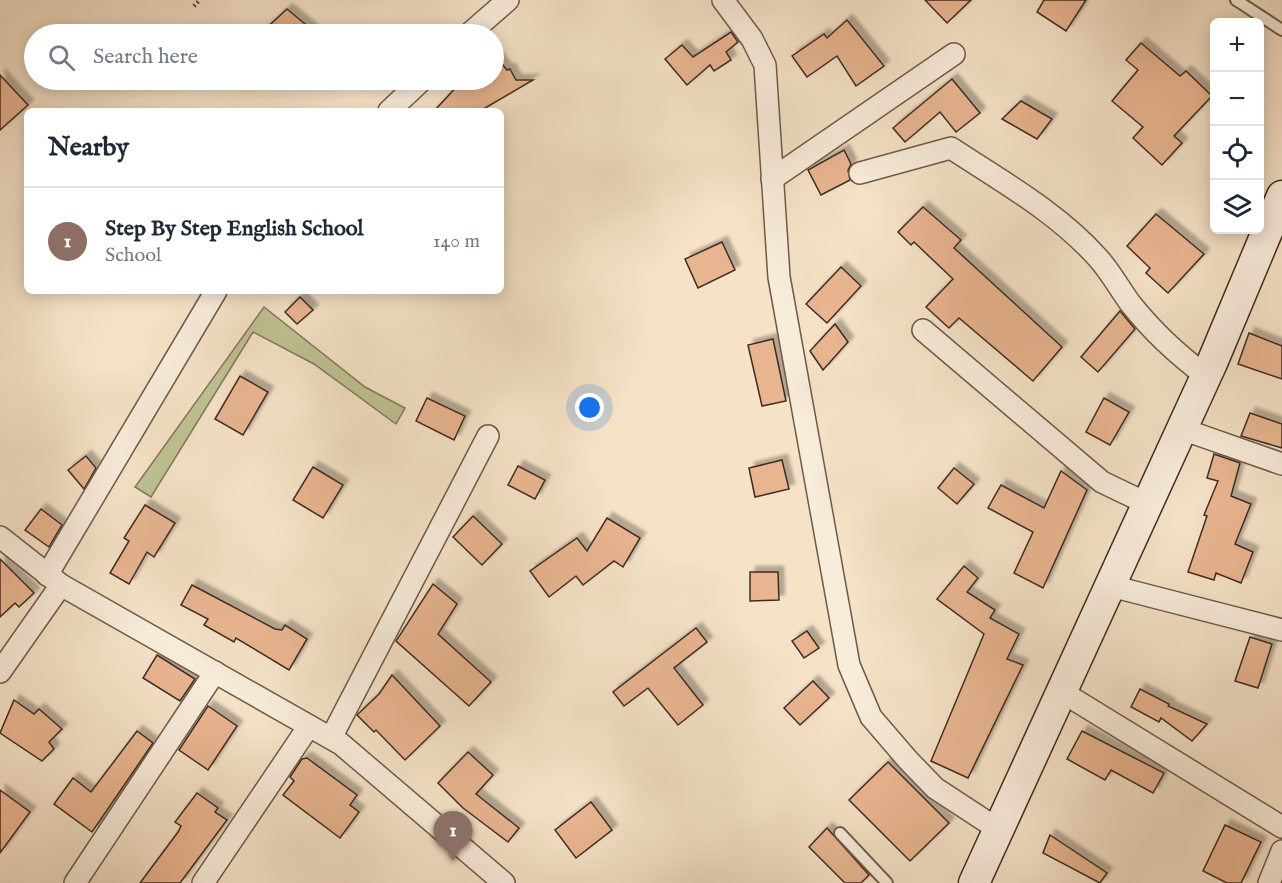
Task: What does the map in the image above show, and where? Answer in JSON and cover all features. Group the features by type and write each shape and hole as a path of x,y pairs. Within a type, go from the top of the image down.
{"main road":[{"path":"974,883 996,828 1062,692 1206,376 1282,196"}],"street":[{"path":"480,24 508,0"},
{"path":"723,0 752,39 765,65 779,277 849,665 871,717 908,759 935,788 996,828"},
{"path":"772,179 954,54"},
{"path":"392,108 411,90"},
{"path":"860,173 951,148 1037,205 1069,230 1098,258 1132,305 1179,357 1206,376"},
{"path":"0,672 214,294"},
{"path":"922,330 1102,482 1148,504"},
{"path":"1182,429 1282,464"},
{"path":"331,738 488,436"},
{"path":"0,537 54,580 331,738 504,883"},
{"path":"1111,586 1282,630"},
{"path":"75,883 215,672"},
{"path":"1062,692 1282,827"},
{"path":"203,883 309,726"},
{"path":"1269,883 1282,851"}],"lane":[{"path":"1236,0 1282,30"},
{"path":"840,833 887,883"}],"path":[{"path":"194,6 200,0"}],"green space":[{"path":"264,307 365,387 405,408 396,424 314,364 253,332 151,497 135,487"}],"building":[{"path":"925,0 971,0 947,23"},
{"path":"1044,0 1086,0 1066,31 1037,12"},
{"path":"287,9 305,24 271,24"},
{"path":"847,20 884,66 856,86 837,56 807,77 792,56 824,34 827,38"},
{"path":"731,32 738,42 726,52 731,60 714,71 710,65 687,85 665,59 682,45 693,57"},
{"path":"1141,43 1180,76 1186,71 1210,94 1210,98 1174,136 1182,143 1162,165 1133,138 1143,127 1112,101 1138,70 1126,60"},
{"path":"504,66 507,70 510,69 516,80 533,80 485,108 437,108 454,90 504,90"},
{"path":"0,75 28,105 0,130"},
{"path":"952,79 980,113 956,132 940,112 905,142 893,128"},
{"path":"1021,101 1052,119 1037,139 1002,119"},
{"path":"844,150 851,164 848,170 850,180 821,195 808,170"},
{"path":"923,207 961,240 954,248 1062,347 1033,381 959,318 949,328 926,307 953,279 914,242 911,245 898,232"},
{"path":"1156,214 1204,254 1168,293 1146,273 1150,268 1127,246"},
{"path":"722,242 735,270 698,288 685,259"},
{"path":"841,267 861,286 827,323 806,304"},
{"path":"300,297 313,310 297,324 285,312"},
{"path":"1120,311 1135,329 1098,372 1081,357"},
{"path":"835,324 848,342 823,370 810,351"},
{"path":"1249,333 1282,346 1282,379 1238,364"},
{"path":"773,339 786,401 762,406 748,345"},
{"path":"240,376 268,392 243,435 215,419"},
{"path":"427,398 465,416 454,440 416,421"},
{"path":"1104,398 1129,412 1110,445 1086,432"},
{"path":"1250,413 1282,424 1282,448 1241,436"},
{"path":"1214,454 1240,463 1231,496 1251,504 1235,544 1253,552 1241,583 1216,573 1214,580 1188,572 1207,516 1204,515 1218,481 1207,478"},
{"path":"86,456 96,468 84,489 68,470"},
{"path":"782,460 789,489 755,497 749,468"},
{"path":"518,466 545,480 535,499 508,485"},
{"path":"313,467 343,485 323,518 293,500"},
{"path":"954,468 974,484 957,504 938,488"},
{"path":"1061,471 1087,490 1043,588 1014,573 1033,532 988,508 1001,485 1044,508"},
{"path":"145,505 175,523 154,557 147,552 129,584 110,573 129,541 124,538"},
{"path":"41,509 62,525 49,547 25,530"},
{"path":"473,516 502,544 482,565 453,537"},
{"path":"607,518 640,538 623,567 614,561 583,585 576,576 549,597 530,571 577,538 587,551"},
{"path":"0,559 34,593 19,607 15,603 0,617"},
{"path":"964,566 978,578 967,592 995,610 990,618 1019,634 1007,659 1023,665 968,778 931,761 984,634 937,599"},
{"path":"750,572 778,572 779,600 750,601"},
{"path":"433,584 457,604 438,634 491,682 469,706 396,641"},
{"path":"192,585 275,629 282,630 285,625 307,639 289,670 236,638 234,642 204,625 208,619 181,605"},
{"path":"696,628 707,642 674,668 703,705 678,725 648,688 624,706 613,692"},
{"path":"807,631 819,648 804,658 792,641"},
{"path":"1250,637 1272,644 1258,688 1235,681"},
{"path":"157,655 195,679 180,701 143,678"},
{"path":"392,675 440,726 405,760 376,730 374,732 357,715 379,694"},
{"path":"813,681 829,698 800,725 784,708"},
{"path":"1140,689 1169,704 1168,706 1207,724 1192,741 1161,718 1159,722 1131,707"},
{"path":"14,700 34,714 39,709 62,729 49,742 54,749 42,761 0,733"},
{"path":"208,706 237,726 208,770 179,750"},
{"path":"137,731 153,743 92,832 54,804 73,778 91,792"},
{"path":"1082,731 1164,773 1153,793 1111,770 1105,780 1067,759"},
{"path":"468,752 493,775 476,794 519,828 508,842 463,808 438,783"},
{"path":"307,758 357,795 350,805 359,812 340,838 283,795 294,781 290,777 302,759"},
{"path":"888,762 949,823 910,861 849,800"},
{"path":"0,790 30,812 0,853"},
{"path":"197,793 218,808 215,812 227,820 180,883 140,883 178,832 181,826 175,822"},
{"path":"591,802 612,830 576,858 555,830"},
{"path":"1225,825 1261,842 1241,883 1227,883 1203,871"},
{"path":"827,828 869,875 861,883 845,883 809,847"},
{"path":"1050,835 1107,873 1100,883 1043,853"}],"place":[{"name":"Step By Step English School","path":"453,861"}]}
